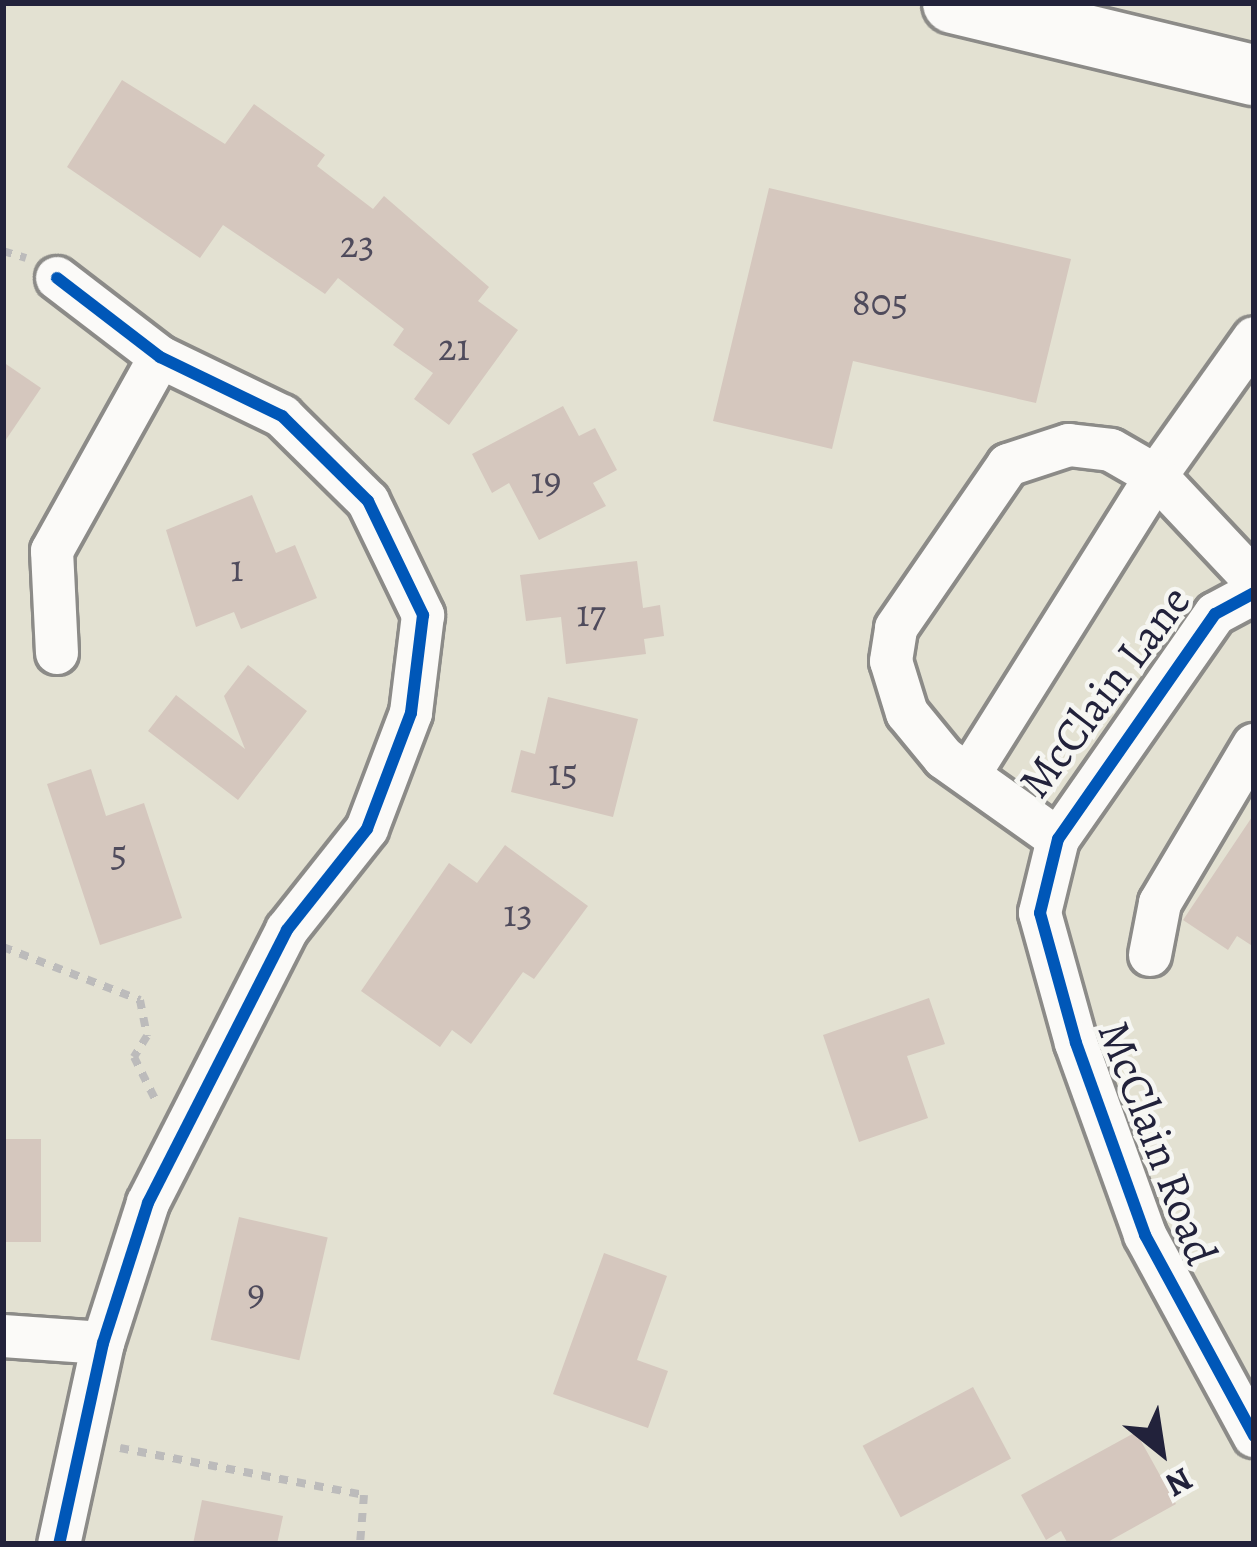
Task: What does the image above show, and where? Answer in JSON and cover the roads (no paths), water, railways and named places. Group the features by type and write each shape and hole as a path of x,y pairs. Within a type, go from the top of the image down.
{"highway":[{"path":"953,3 1254,75"}],"street":[{"path":"57,278 160,357 297,430 368,501 423,615 411,712 367,829 287,930 148,1203 103,1343 59,1544"},
{"path":"970,773 1156,476 1254,338"},
{"path":"57,652 52,551 160,357"},
{"path":"1058,839 944,758 907,713 891,661 896,628 1008,465 1070,445 1111,451 1156,476 1254,580"},
{"name":"McClain Lane","path":"1064,1002 1040,914 1058,839 1215,614 1254,593"},
{"path":"1150,955 1160,904 1254,745"},
{"name":"McClain Road","path":"1064,1002 1145,1235 1254,1436"},
{"path":"3,1336 103,1343"}]}
